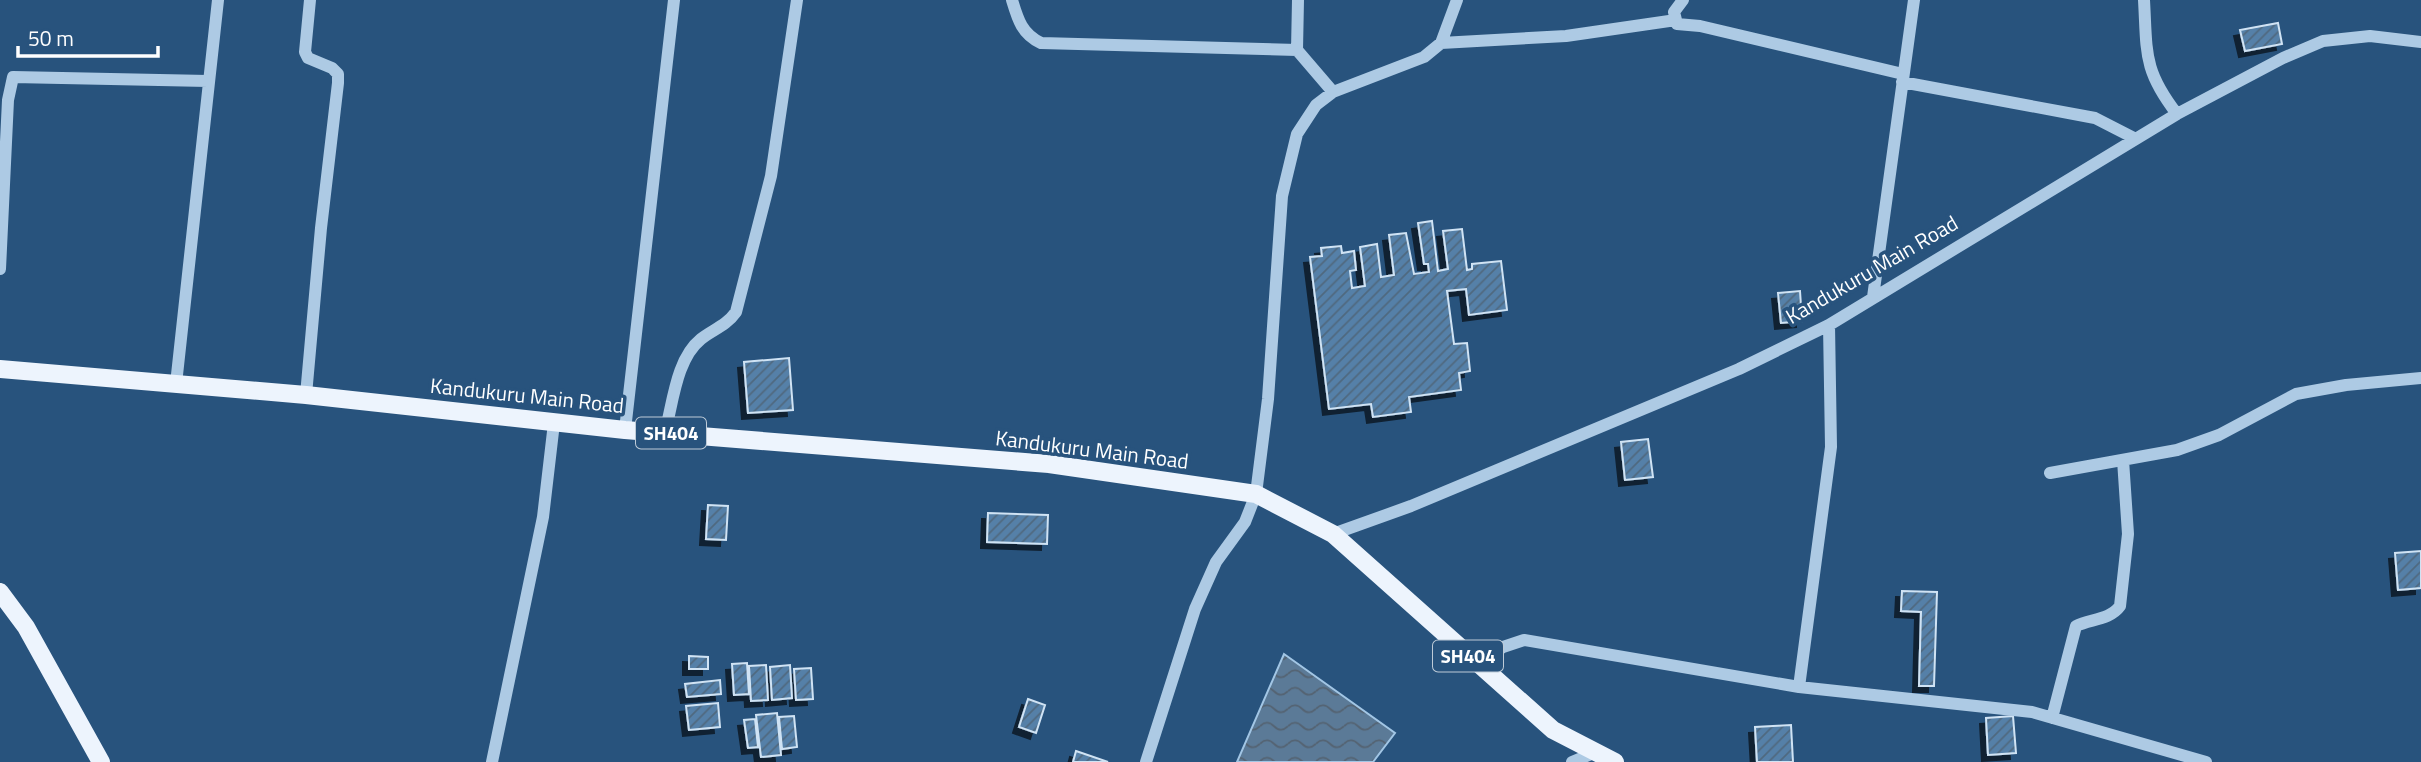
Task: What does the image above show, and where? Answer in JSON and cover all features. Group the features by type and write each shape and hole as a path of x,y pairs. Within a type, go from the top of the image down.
{"main road":[{"name":"Kandukuru Main Road","path":"0,369 306,395 554,424 1049,464 1256,495 1333,534 1553,730 1613,762"},
{"path":"0,592 26,626 101,762"}],"street":[{"path":"176,384 218,0"},
{"path":"306,395 320,228 338,83 338,75 332,68 308,58 305,52 310,0"},
{"path":"625,430 674,0"},
{"path":"666,432 681,369 690,352 701,340 726,325 736,312 771,176 797,0"},
{"path":"1012,0 1018,21 1028,37 1041,43 1297,50"},
{"path":"1298,0 1297,50 1333,92"},
{"path":"1146,762 1195,609 1216,562 1245,523 1256,495 1268,399 1282,196 1297,134 1316,105 1333,92 1424,57 1441,43 1457,0"},
{"path":"1683,0 1674,12 1677,24 1700,26 1903,78 2095,118 2137,139"},
{"path":"1873,296 1914,0"},
{"path":"2144,0 2145,44 2150,66 2157,87 2177,114"},
{"path":"1441,43 1566,36 1676,20"},
{"name":"Kandukuru Main Road","path":"1333,534 1411,506 1739,369 1829,325 2177,114 2283,58 2323,41 2370,36 2421,42"},
{"path":"0,269 8,100 13,77 208,81"},
{"path":"1799,687 1830,447 1829,325"},
{"path":"2050,473 2177,450 2219,435 2296,394 2346,385 2421,378"},
{"path":"492,762 543,517 554,424"},
{"path":"2053,718 2076,626 2103,618 2116,612 2120,606 2128,534 2123,460"},
{"path":"1477,664 1503,647 1524,640 1799,687 1985,705 2053,718 2206,762"},
{"path":"1572,762 1596,752"}],"water":[{"path":"1284,654 1395,733 1373,762 1237,762"}],"building":[{"path":"2278,23 2282,44 2245,51 2240,30"},
{"path":"1432,221 1438,271 1448,269 1443,231 1462,229 1467,270 1472,269 1472,264 1501,261 1507,310 1469,315 1466,289 1447,291 1454,344 1467,343 1470,371 1459,373 1461,390 1409,397 1411,412 1373,417 1371,404 1329,409 1310,257 1322,256 1321,248 1341,246 1342,253 1354,251 1356,270 1350,271 1352,288 1365,286 1360,247 1377,244 1381,277 1394,275 1389,235 1406,233 1414,274 1429,272 1428,264 1424,264 1418,223"},
{"path":"1800,291 1802,321 1781,323 1778,293"},
{"path":"789,358 793,410 748,413 744,362"},
{"path":"1648,439 1653,477 1625,480 1621,442"},
{"path":"708,505 728,506 726,540 706,539"},
{"path":"988,513 1048,515 1047,544 987,542"},
{"path":"2421,551 2421,588 2398,590 2395,553"},
{"path":"1902,591 1937,592 1934,686 1919,686 1921,612 1901,611"},
{"path":"689,656 708,657 708,669 689,669"},
{"path":"747,663 749,694 734,695 732,664"},
{"path":"766,665 768,700 751,701 749,666"},
{"path":"790,665 792,698 772,700 770,667"},
{"path":"811,668 813,699 796,700 794,669"},
{"path":"720,680 721,694 687,697 685,684"},
{"path":"1028,699 1045,705 1036,733 1019,727"},
{"path":"718,703 720,727 689,730 686,706"},
{"path":"777,713 781,755 761,757 756,715"},
{"path":"794,716 797,747 782,749 779,717"},
{"path":"2013,716 2016,753 1988,755 1986,718"},
{"path":"755,719 758,747 748,748 744,720"},
{"path":"1791,725 1793,762 1757,762 1755,727"},
{"path":"1076,751 1108,762 1073,762"}]}
